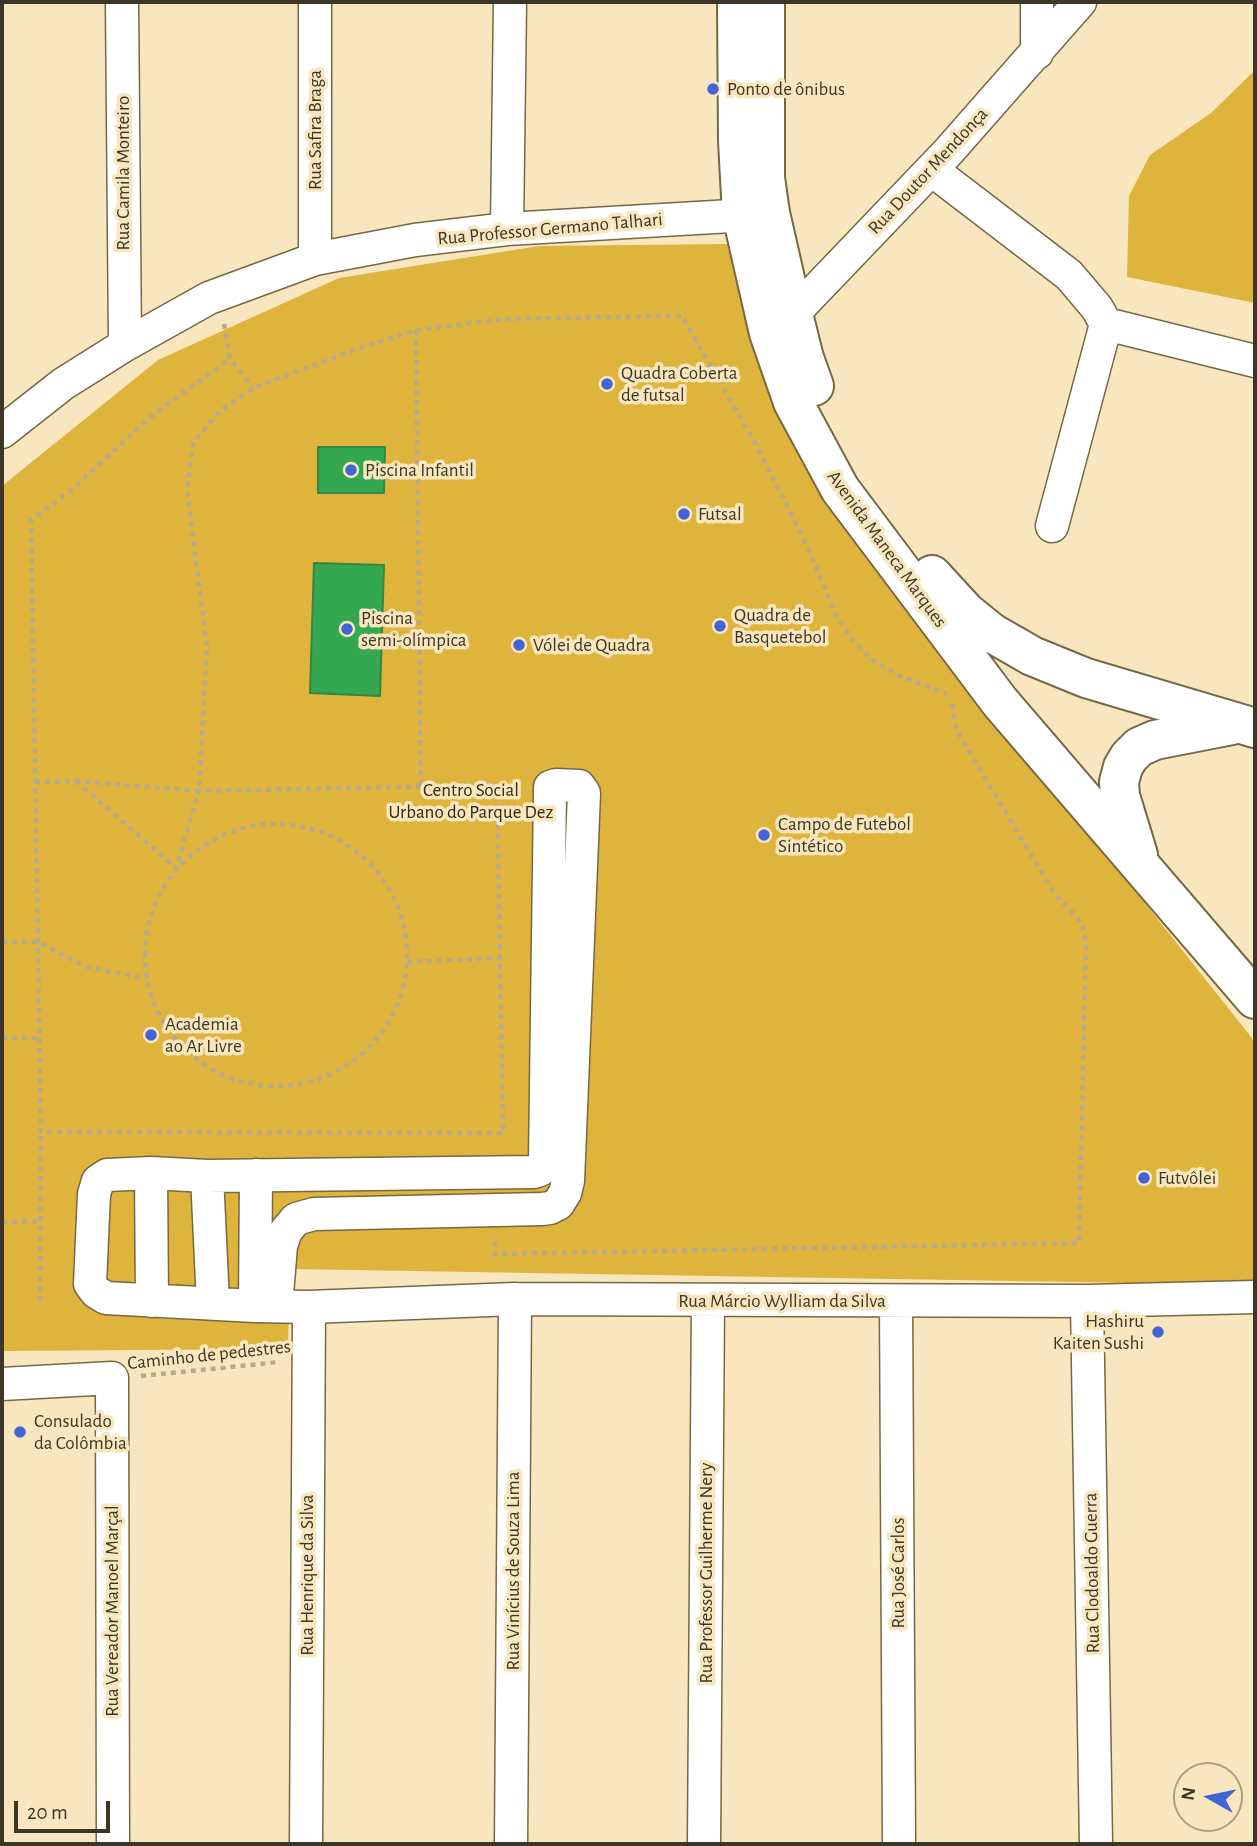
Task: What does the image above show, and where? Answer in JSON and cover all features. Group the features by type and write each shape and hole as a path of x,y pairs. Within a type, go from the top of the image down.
{"main road":[{"name":"Avenida Maneca Marques","path":"737,2 738,141 781,323 793,402 840,489 1000,702 1255,999"},
{"name":"Avenida Maneca Marques","path":"756,214 765,178 765,2"},
{"name":"Avenida Maneca Marques","path":"781,323 804,358 826,421 859,480 946,593 966,612 992,633 1032,656 1086,678 1247,726"},
{"path":"1143,870 1120,796 1119,782 1129,757 1139,747 1155,740 1247,726"}],"street":[{"name":"Rua Camila Monteiro","path":"122,2 125,345"},
{"name":"Rua Safira Braga","path":"315,2 315,259"},
{"path":"508,229 510,2"},
{"path":"1037,2 1037,53"},
{"name":"Rua Doutor Mendonça","path":"781,323 932,170 1080,2"},
{"path":"932,170 1069,275 1097,308 1106,324 1052,526"},
{"name":"Rua Professor Germano Talhari","path":"2,432 63,384 125,345 209,298 315,259 415,240 508,229 756,214"},
{"path":"1106,324 1255,361"},
{"path":"152,1301 151,1173 207,1176 540,1170 545,1160 550,793 551,787 556,785 579,786 584,793 568,1181 565,1193 558,1203 550,1208 314,1214 296,1219 286,1231 281,1245 265,1306"},
{"name":"Rua Márcio Wylliam da Silva","path":"151,1173 107,1175 98,1181 94,1194 90,1284 106,1298 309,1307 515,1299 1087,1301 1255,1297"},
{"path":"256,1175 265,1306"},
{"path":"207,1176 213,1303"},
{"name":"Rua Vinícius de Souza Lima","path":"511,1844 515,1299"},
{"name":"Rua Professor Guilherme Nery","path":"704,1844 708,1301"},
{"name":"Rua José Carlos","path":"897,1301 899,1844"},
{"name":"Rua Clodoaldo Guerra","path":"1087,1301 1096,1844"},
{"name":"Rua Henrique da Silva","path":"306,1844 309,1307"},
{"path":"2,1384 112,1378"},
{"name":"Rua Vereador Manoel Marçal","path":"112,1378 113,1844"}],"path":[{"path":"176,868 208,842 245,826 286,823 326,832 360,853 387,884 403,922 407,962 399,1002 379,1038 348,1066 309,1083 268,1087 227,1078 191,1057 164,1025 148,986 145,944 154,904 176,868 200,791 207,647 187,490 193,443 220,411 253,388 416,330 503,319 682,316 758,448 808,548 837,617 853,640 872,660 898,675 947,693 954,705 957,729 1054,893 1082,923 1086,942 1079,1243 495,1254 497,1209"},
{"path":"416,330 421,787"},
{"path":"40,1301 40,1038 31,520 70,491 154,414 230,359 253,388"},
{"path":"35,782 76,781 200,791 497,785 503,1133 499,1171"},
{"path":"76,781 176,868"},
{"path":"2,942 38,942 87,967 147,979"},
{"path":"407,962 500,958"},
{"path":"2,1038 40,1038"},
{"path":"41,1132 503,1133"},
{"path":"2,1222 41,1221"},
{"name":"Caminho de pedestres","path":"112,1378 309,1359"}],"green space":[{"path":"1255,70 1255,303 1127,277 1129,196 1150,155 1211,113"},
{"name":"Centro Social Urbano do Parque Dez","path":"727,244 754,339 1042,773 1255,1042 1255,1285 290,1269 288,1349 2,1351 2,486 158,360 339,278 539,246"}],"shaded area":[{"name":"Piscina Infantil","path":"318,447 385,447 384,493 318,493"},
{"name":"Piscina semi-olímpica","path":"314,563 384,565 380,696 310,693"}],"place":[{"name":"Ponto de ônibus","path":"713,89"},
{"name":"Quadra Coberta de futsal","path":"607,384"},
{"name":"Piscina Infantil","path":"351,470"},
{"name":"Futsal","path":"684,514"},
{"name":"Quadra de Basquetebol","path":"720,626"},
{"name":"Piscina semi-olímpica","path":"347,629"},
{"name":"Vólei de Quadra","path":"519,645"},
{"name":"Campo de Futebol Sintético","path":"764,835"},
{"name":"Academia ao Ar Livre","path":"151,1035"},
{"name":"Futvôlei","path":"1144,1178"},
{"name":"Hashiru Kaiten Sushi","path":"1158,1332"},
{"name":"Consulado da Colômbia","path":"20,1432"}]}
